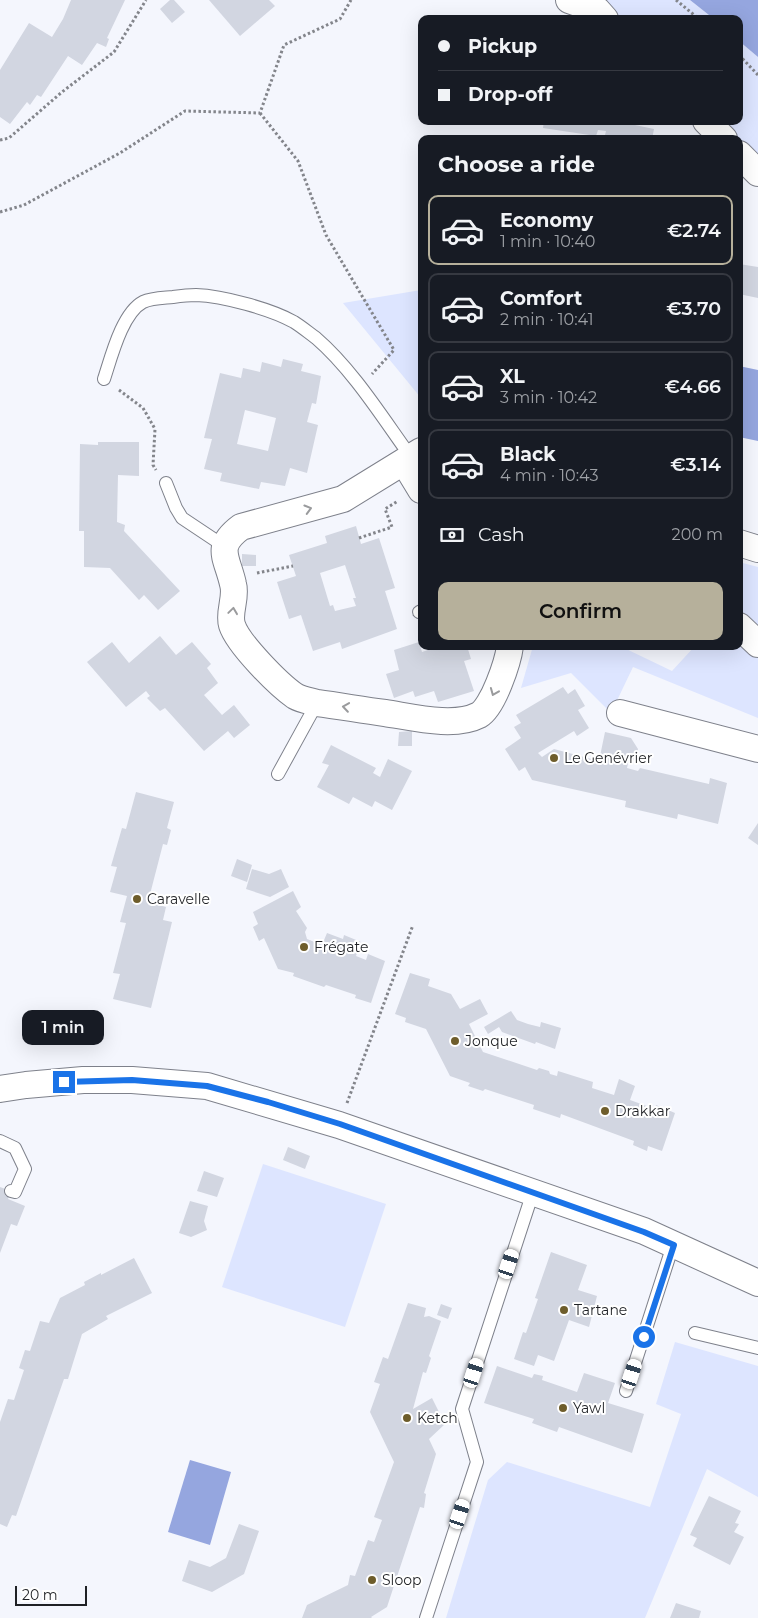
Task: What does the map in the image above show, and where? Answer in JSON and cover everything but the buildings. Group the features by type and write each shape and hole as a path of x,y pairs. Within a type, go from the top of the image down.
{"street":[{"path":"569,0 597,10 601,15"},
{"path":"710,125 720,135"},
{"path":"743,158 758,173"},
{"path":"418,479 411,457 343,499 241,527 229,536 224,546 224,556 232,578 235,596 232,624 242,642 280,684 295,696 317,703 434,720 458,721 469,719 485,710 502,672 509,650"},
{"path":"743,544 758,549"},
{"path":"743,630 758,644"},
{"path":"620,713 758,749"},
{"path":"0,1090 26,1085 83,1080 132,1080 207,1086 340,1124 533,1192 644,1232 758,1283"}],"lane":[{"path":"104,379 122,329 135,309 143,302 158,298 196,295 226,300 271,312 295,322 316,338 333,355 361,390 411,457"},
{"path":"166,483 182,518 224,546"},
{"path":"278,774 317,703"},
{"path":"0,1141 15,1148 25,1169 15,1192 11,1191"},
{"path":"426,1618 477,1462 462,1409 533,1192"},
{"path":"626,1392 674,1245"},
{"path":"695,1333 758,1348"}],"path":[{"path":"0,140 9,138 62,92 114,52 146,0"},
{"path":"260,113 284,45 340,19 351,0"},
{"path":"676,0 694,15"},
{"path":"743,59 758,75"},
{"path":"0,212 24,204 112,157 185,111 260,113"},
{"path":"260,113 298,161 326,234 394,350 371,375"},
{"path":"104,379 143,408 155,428 153,465 166,483"},
{"path":"359,538 392,527 385,509 418,491"},
{"path":"232,578 293,566"},
{"path":"340,1124 412,925"}],"shaded area":[{"path":"593,0 690,0 709,15 609,15"},
{"path":"743,44 758,57 758,164 743,149 743,135 729,135 719,125 743,125"},
{"path":"418,290 418,394 343,303"},
{"path":"743,563 758,567 758,718 633,667 611,713 571,673 521,688 532,650 628,650 672,671 691,650 743,650"},
{"path":"263,1164 386,1204 345,1327 222,1287"},
{"path":"675,1342 758,1366 758,1497 707,1469 645,1618 446,1618 488,1480 507,1462 650,1507 681,1414 656,1404"}],"water":[{"path":"690,0 758,0 758,57 743,44 743,15 709,15"},
{"path":"743,367 758,370 758,441 743,438"},
{"path":"190,1460 231,1472 210,1545 168,1532"}],"place":[{"name":"Le Genévrier","path":"554,758"},
{"name":"Caravelle","path":"137,899"},
{"name":"Frégate","path":"304,947"},
{"name":"Jonque","path":"455,1041"},
{"name":"Drakkar","path":"605,1111"},
{"name":"Tartane","path":"564,1310"},
{"name":"Yawl","path":"563,1408"},
{"name":"Ketch","path":"407,1418"},
{"name":"Sloop","path":"372,1580"}],"route":[{"path":"64,1082 132,1080 207,1086 268,1102 340,1124 644,1232 674,1245 644,1337"}]}
